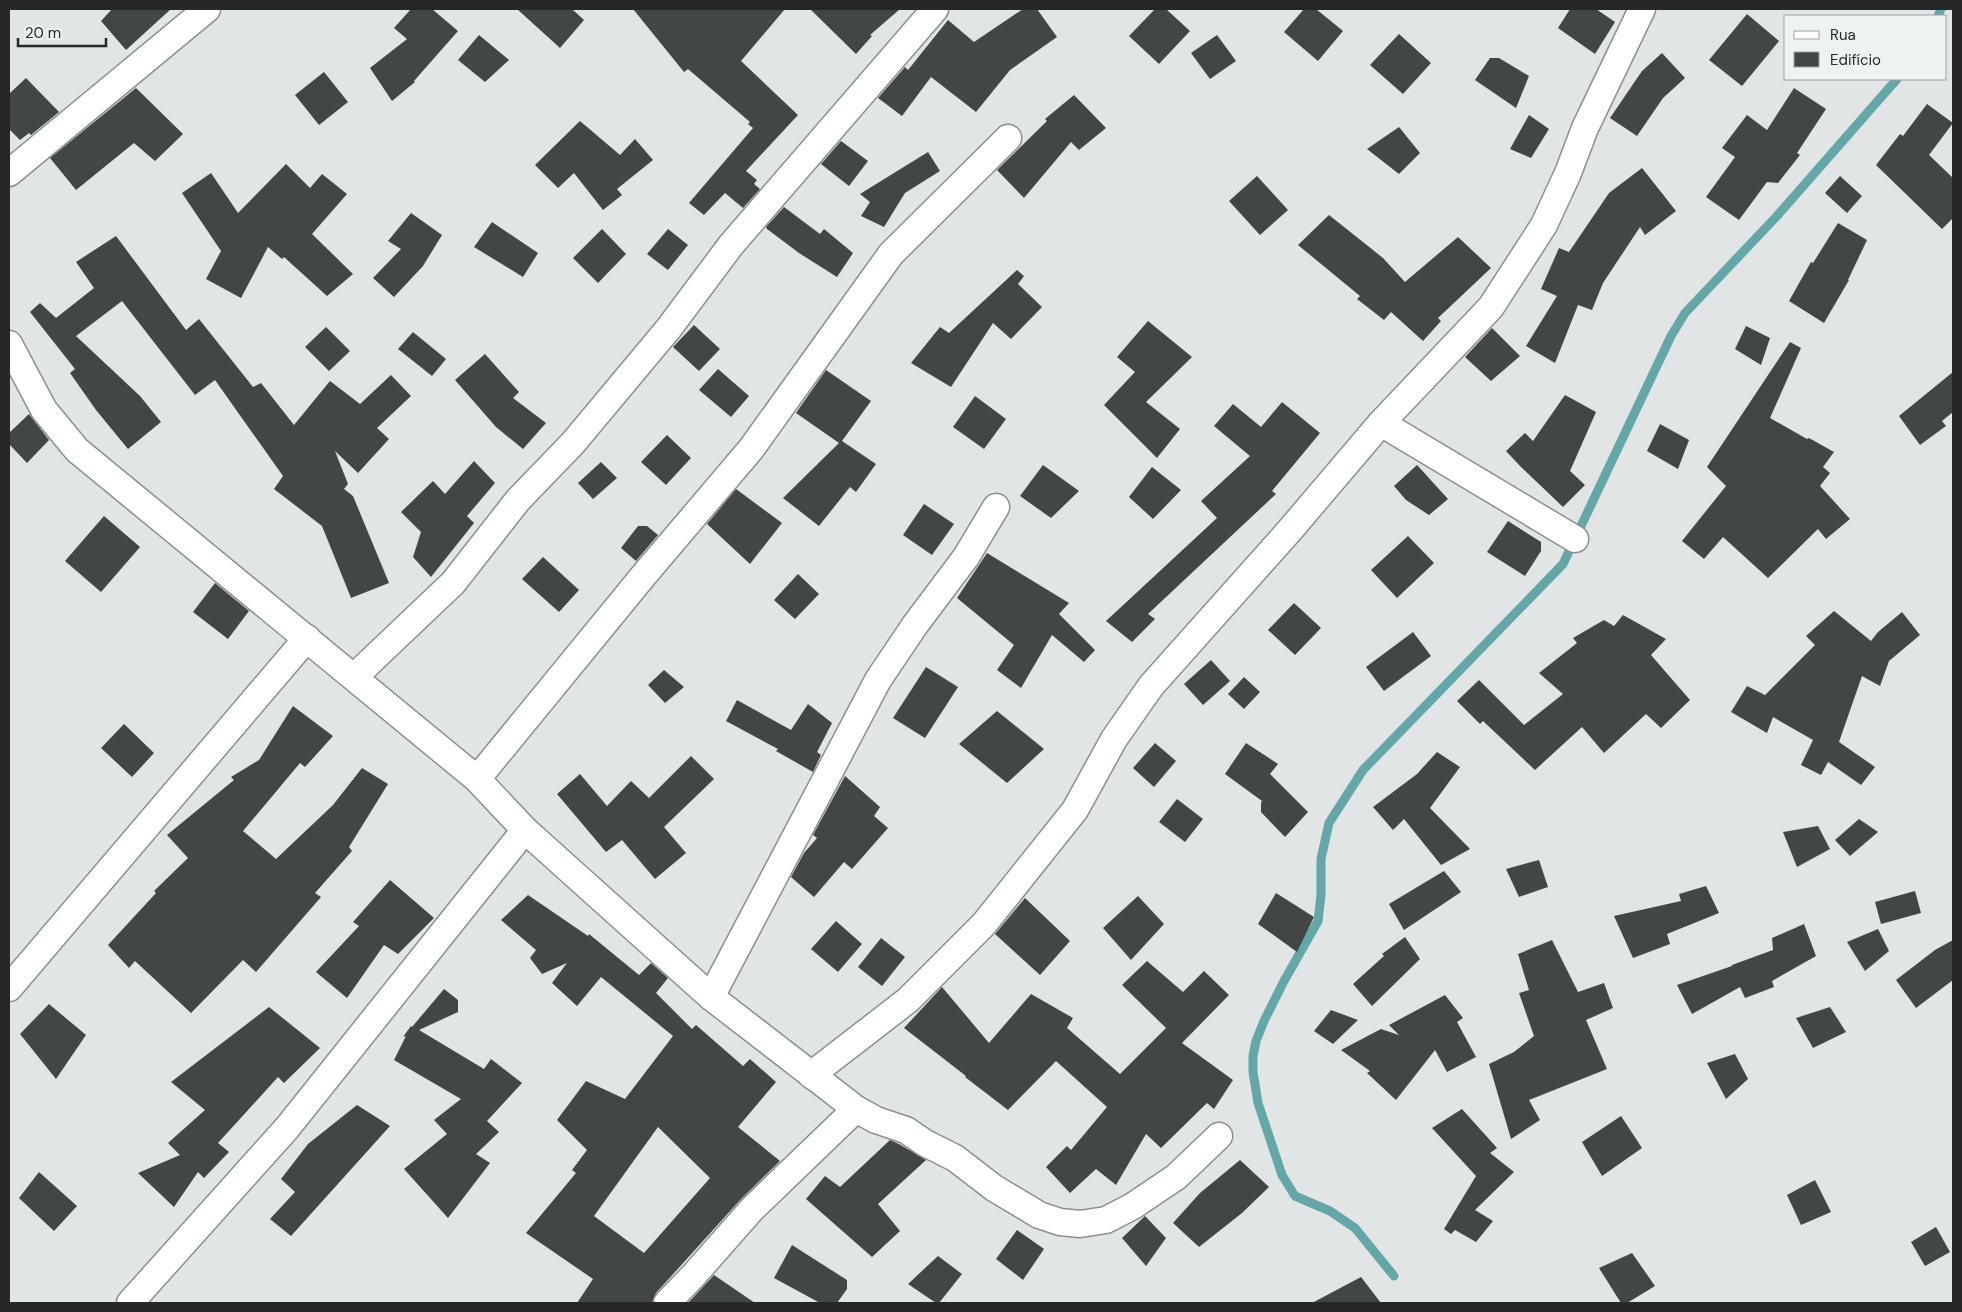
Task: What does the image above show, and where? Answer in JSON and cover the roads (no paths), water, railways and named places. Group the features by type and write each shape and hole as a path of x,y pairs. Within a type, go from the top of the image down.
{"street":[{"path":"9,173 207,9"},
{"path":"354,678 453,583 518,500 573,442 669,328 731,245 935,9"},
{"path":"811,1075 908,1000 984,924 1075,810 1114,739 1151,686 1290,530 1381,422 1490,307 1544,225 1568,173 1585,128 1642,9"},
{"path":"477,779 751,449 891,254 1008,138"},
{"path":"9,344 44,410 77,450 477,779 525,830 711,997 856,1109 876,1120 906,1130 925,1143 955,1158 994,1188 1039,1215 1060,1222 1080,1224 1106,1220 1133,1206 1176,1177 1219,1136"},
{"path":"1381,422 1575,539"},
{"path":"711,997 878,680 966,557 996,507"},
{"path":"9,988 307,638"},
{"path":"130,1303 288,1128 525,830"},
{"path":"667,1303 752,1208 856,1109"}],"waterway":[{"path":"1938,15 1941,9"},
{"path":"1394,1276 1355,1228 1330,1211 1295,1196 1282,1175 1258,1103 1253,1072 1253,1056 1256,1041 1264,1021 1318,921 1321,895 1321,859 1329,823 1363,770 1563,564 1671,336 1685,313 1776,217 1896,80"}]}
